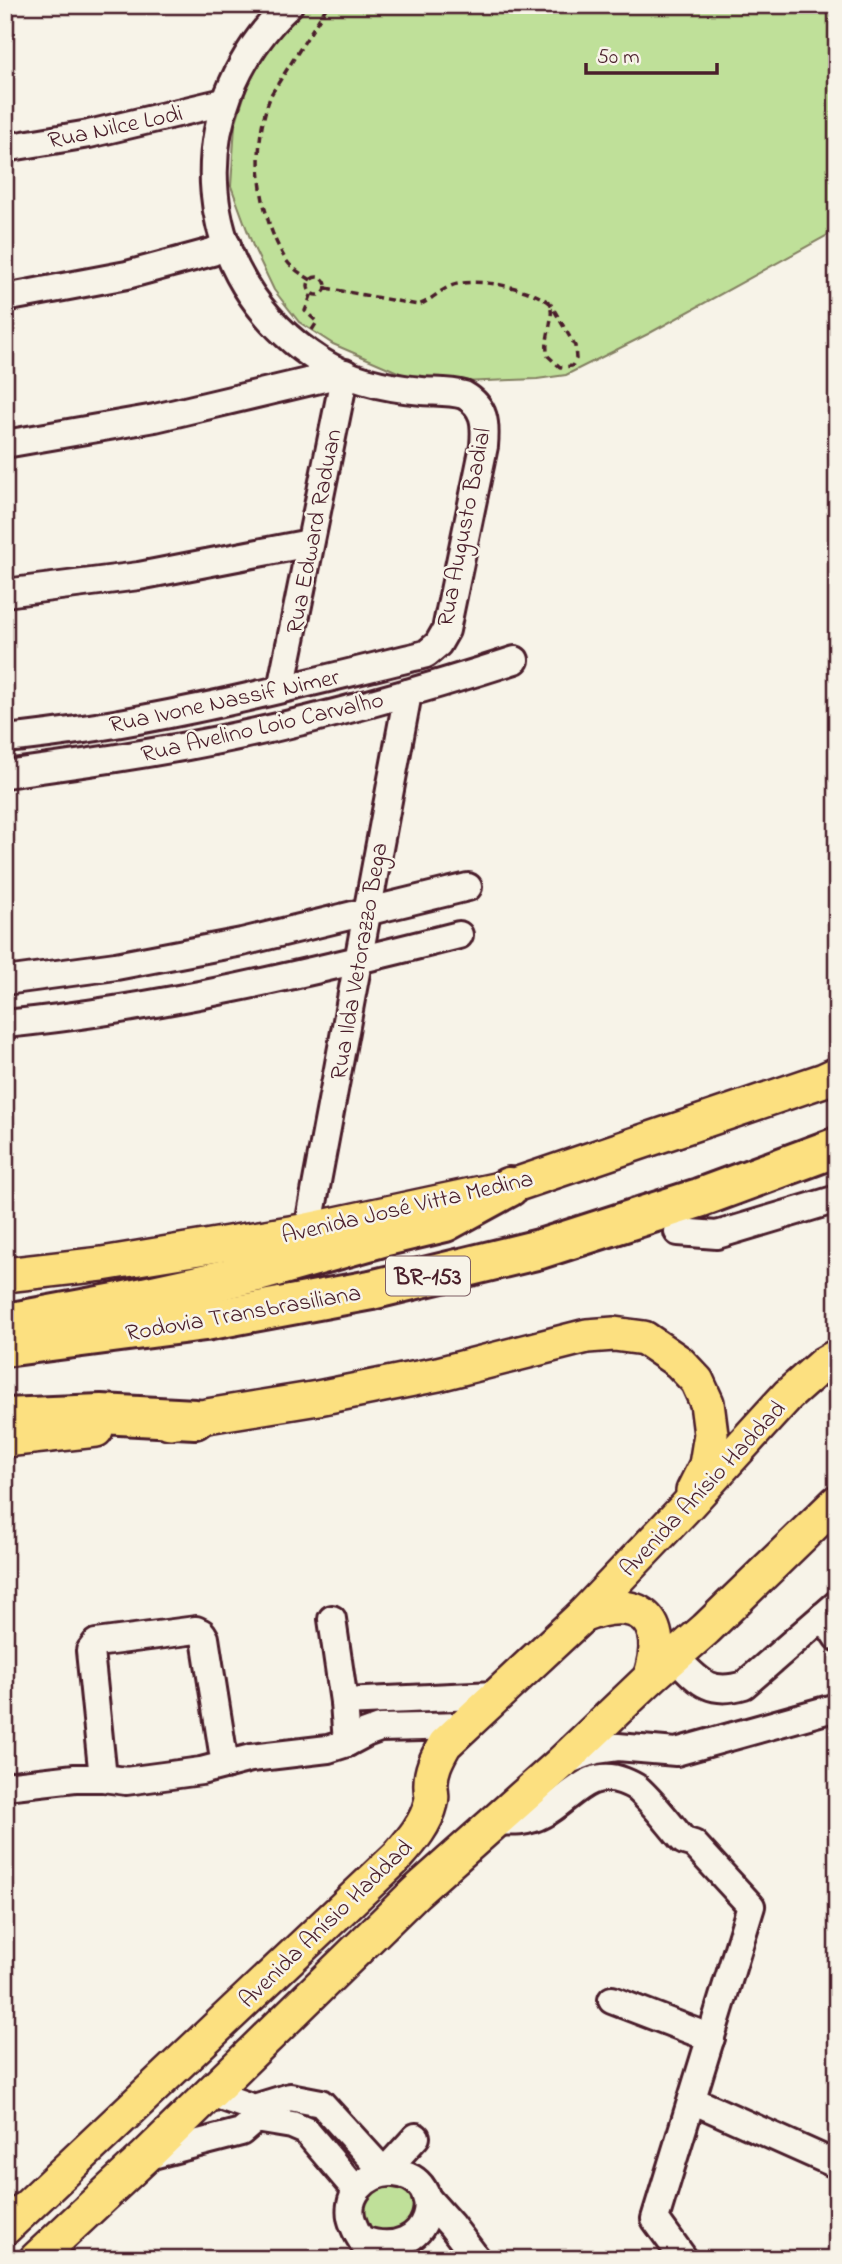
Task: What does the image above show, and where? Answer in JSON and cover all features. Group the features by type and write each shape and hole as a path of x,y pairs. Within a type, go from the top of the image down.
{"highway":[{"name":"Rodovia Transbrasiliana","path":"5,1347 205,1321 371,1290 540,1249 699,1198 837,1147"},
{"name":"Rodovia Transbrasiliana","path":"5,1372 166,1353 272,1336 416,1306 604,1256 678,1232 837,1173"},
{"path":"5,1323 121,1303 258,1272 444,1222 509,1187"},
{"path":"5,1418 101,1414 195,1419"}],"main road":[{"name":"Avenida José Vitta Medina","path":"5,1275 102,1264 308,1230 509,1187 837,1074"},
{"path":"5,1440 195,1419 438,1374 587,1336 614,1334 644,1338 680,1362 696,1381 707,1403 711,1434 706,1465 684,1509"},
{"name":"Avenida Anísio Haddad","path":"5,2228 376,1879 418,1833 432,1800 431,1779 445,1744 582,1616 788,1395 837,1356"},
{"path":"788,1395 821,1382 837,1381"},
{"name":"Avenida Anísio Haddad","path":"36,2259 145,2157 416,1892 706,1629 837,1502"},
{"path":"582,1616 608,1607 626,1607 637,1611 654,1630 662,1667"},
{"path":"432,1800 443,1815 454,1822 488,1827"}],"street":[{"name":"Rua Augusto Badial","path":"289,5 258,38 244,58 224,102 216,138 214,174 217,210 226,245 247,288 277,326 301,346 322,362 361,380 402,389 464,395 478,405 482,412 484,446 446,630 438,644"},
{"name":"Rua Nilce Lodi","path":"5,148 89,134 224,102"},
{"path":"5,298 127,275 212,252 226,245"},
{"path":"5,444 155,418 345,373"},
{"name":"Rua Edward Raduan","path":"281,689 345,373"},
{"path":"5,593 139,576 310,543"},
{"name":"Rua Ivone Nassif Nimer","path":"5,739 141,720 426,654 438,644"},
{"name":"Rua Avelino Loio Carvalho","path":"5,774 240,736 318,718 515,660"},
{"name":"Rua Ilda Vetorazzo Bega","path":"308,1230 408,693"},
{"path":"5,981 91,970 254,940 468,887"},
{"path":"5,1024 159,1003 292,977 459,935"},
{"path":"678,1232 717,1236 837,1199"},
{"path":"332,1619 347,1743"},
{"path":"662,1667 712,1688 728,1690 744,1685 832,1619"},
{"path":"706,1629 702,1660 707,1671 728,1690"},
{"path":"103,1778 90,1651 92,1647 96,1643 196,1630 205,1638 225,1765"},
{"path":"344,1702 495,1695"},
{"path":"684,2259 655,2219 751,1906 694,1844 694,1833 666,1812 640,1783 639,1770 642,1763 676,1752 837,1707"},
{"path":"5,1786 75,1778 126,1781 201,1771 251,1758 328,1749 380,1728 464,1726"},
{"path":"561,1763 596,1750 618,1748 676,1752"},
{"path":"488,1827 537,1817 595,1778 640,1783"},
{"path":"612,2000 710,2038"},
{"path":"211,2093 250,2120 256,2129 318,2125"},
{"path":"145,2157 250,2120 290,2097 318,2125 367,2184"},
{"path":"692,2100 833,2163"},
{"path":"318,2125 367,2184"},
{"path":"416,2137 367,2184 350,2208 353,2225 368,2249 396,2250 412,2244 424,2231 429,2214 426,2197"},
{"path":"367,2184 401,2174 416,2183 477,2259"}],"path":[{"path":"311,280 296,271 286,260 275,236 262,202 259,149 266,107 272,93 328,5"},
{"path":"316,277 326,282 326,288 321,294 312,293 309,289 311,280 316,277"},
{"path":"326,288 418,305 452,285 463,282 527,292 550,303 575,346 576,359 572,366 560,367 548,356 547,341 552,319 550,303"},
{"path":"301,346 317,322 305,311 312,293"}],"green space":[{"path":"305,5 837,5 837,230 648,334 566,375 460,382 407,376 333,344 299,322 274,290 253,246 231,186 235,125 249,81 274,37"},
{"path":"391,2182 413,2194 418,2218 389,2241 362,2224 362,2198"}]}
